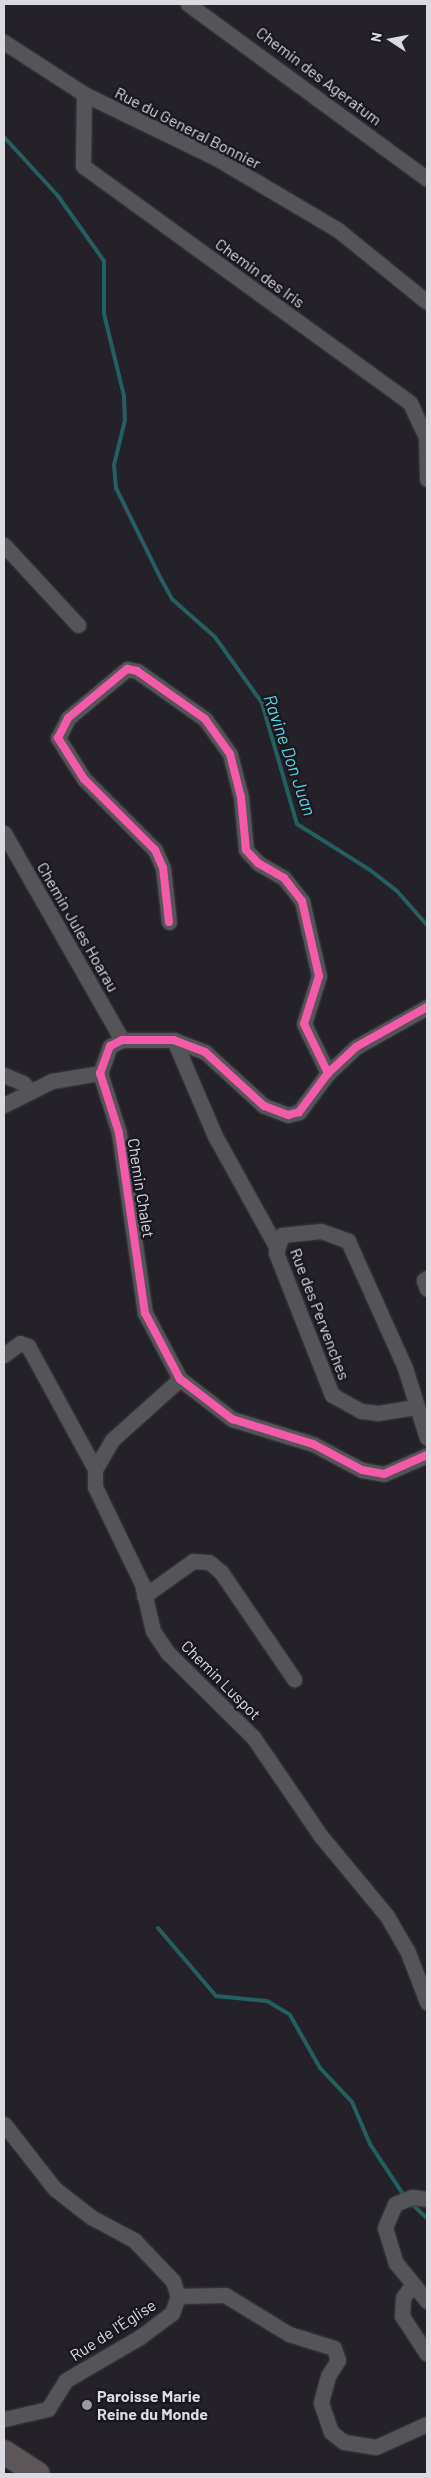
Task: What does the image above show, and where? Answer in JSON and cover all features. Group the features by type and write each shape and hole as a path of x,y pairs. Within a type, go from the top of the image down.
{"main road":[{"path":"4,2452 38,2474"}],"street":[{"name":"Chemin des Ageratum","path":"188,4 427,179"},
{"name":"Rue du General Bonnier","path":"4,43 84,94 218,159 330,225 427,302"},
{"name":"Chemin des Iris","path":"84,94 83,166 410,403 426,437 427,479"},
{"path":"4,545 78,626"},
{"path":"169,922 164,868 156,850 84,779 58,738 64,722 119,672 137,671 205,719 219,734 238,779 246,850 258,863 284,878 302,901 319,976 304,1024 328,1074"},
{"name":"Chemin Jules Hoarau","path":"4,833 122,1040"},
{"path":"4,1105 29,1090 100,1073 110,1046 122,1040 174,1040 205,1052 264,1106 279,1114 299,1112 328,1074 356,1047 427,1007"},
{"name":"Rue des Pervenches","path":"174,1040 215,1136 276,1246 332,1395 369,1412 416,1407"},
{"name":"Chemin Chalet","path":"100,1073 119,1133 145,1313 180,1379 232,1419 313,1444 362,1470 384,1474 427,1456"},
{"path":"4,1075 23,1083 29,1090"},
{"name":"Rue des Pervenches","path":"276,1246 289,1231 331,1232 348,1241 401,1360 427,1438"},
{"path":"427,1278 424,1280 427,1289"},
{"path":"4,1355 20,1343 28,1346 95,1469"},
{"path":"95,1469 112,1440 180,1379"},
{"name":"Chemin Luspot","path":"95,1469 95,1487 144,1596 153,1631 168,1653 253,1737 320,1835 387,1916 407,1950 427,2002"},
{"path":"144,1596 194,1561 209,1562 221,1572 294,1679"},
{"name":"Rue de l'Église","path":"4,2124 55,2189 91,2217 134,2240 173,2281 178,2296 172,2313 148,2331 66,2380 48,2409 4,2419"},
{"path":"427,2199 412,2197 395,2204 386,2228 396,2263 427,2301"},
{"path":"413,2284 403,2298 402,2316 427,2354"},
{"path":"178,2296 225,2295 289,2334 334,2348 338,2360 328,2376 321,2404 331,2432 344,2442 376,2446 427,2424"}],"waterway":[{"name":"Ravine Don Juan","path":"4,137 58,196 104,261 104,314 124,396 125,420 114,465 116,488 161,579 172,599 215,637 262,703 297,824 370,870 397,891 427,925"},
{"path":"158,1928 216,1996 267,2001 290,2015 320,2068 352,2102 370,2144 403,2194"},
{"path":"414,2206 427,2218"}],"cycle path":[{"path":"169,922 163,868 155,850 84,779 58,738 68,718 127,669 137,671 205,719 230,754 241,797 246,850 258,863 284,878 302,901 319,976 304,1024 328,1073"},
{"path":"427,1007 356,1047 328,1073 299,1112 288,1115 264,1106 205,1052 174,1040 122,1040 110,1046 100,1073 119,1133 145,1313 180,1379 232,1419 313,1444 362,1470 384,1474 427,1455"}],"place":[{"name":"Paroisse Marie Reine du Monde","path":"87,2405"}]}
